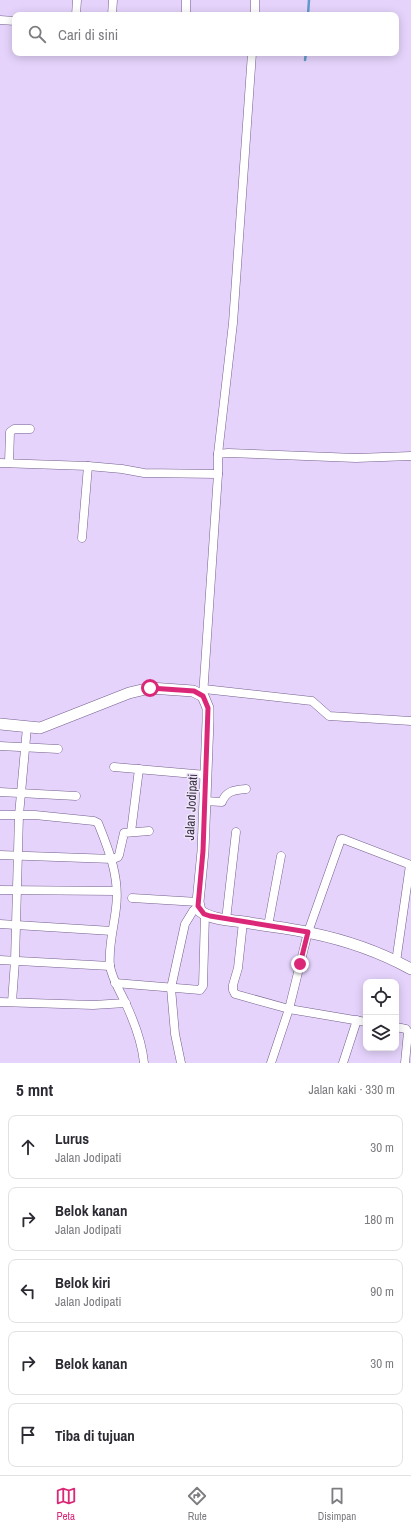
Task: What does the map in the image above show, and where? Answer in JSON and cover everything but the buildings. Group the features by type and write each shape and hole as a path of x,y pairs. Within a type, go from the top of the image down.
{"street":[{"path":"76,12 77,0"},
{"path":"112,12 113,0"},
{"path":"186,0 186,12"},
{"path":"250,0 255,0 255,12"},
{"path":"0,20 12,21"},
{"path":"204,693 218,454 234,323 252,56"},
{"path":"9,463 10,432 14,429 30,429"},
{"path":"218,454 228,453 356,458 411,456"},
{"path":"0,463 88,466 122,469 144,473 218,474"},
{"path":"82,538 88,466"},
{"path":"0,724 40,728 129,693 150,688 312,701 329,716 411,721"},
{"name":"Jalan Jodipati","path":"200,908 208,708 204,693"},
{"path":"12,1002 15,961 19,815 27,727"},
{"path":"0,746 58,749"},
{"path":"114,767 206,774"},
{"path":"131,832 139,769"},
{"path":"204,801 219,802 230,792 246,789"},
{"path":"0,792 76,796"},
{"path":"0,815 96,821 113,859 116,907 112,931 110,966 115,983 126,1003 138,1034 144,1063"},
{"path":"0,855 113,859 119,854 124,833 149,831"},
{"path":"226,920 236,832"},
{"path":"271,1063 289,1009 308,932 341,839 411,865 396,962"},
{"path":"268,926 281,856"},
{"path":"0,890 116,891"},
{"path":"132,898 200,908 226,920 308,932 352,944 411,969"},
{"path":"181,1063 175,1034 170,988 185,924 192,911 200,908"},
{"path":"115,983 200,990 203,986 200,908"},
{"path":"242,922 238,968 233,985 234,992 236,994 289,1009 363,1021"},
{"path":"0,924 112,931"},
{"path":"0,960 110,966"},
{"path":"0,1002 93,1005 126,1003"},
{"path":"343,1063 357,1020"},
{"path":"399,1028 406,1029 408,1032 405,1063"}],"waterway":[{"path":"308,12 309,0"},
{"path":"305,60 306,56"}],"route":[{"path":"150,688 168,688 194,691 203,696 208,708 203,851 198,902 200,911 204,914 226,920 308,932 300,964"}]}
